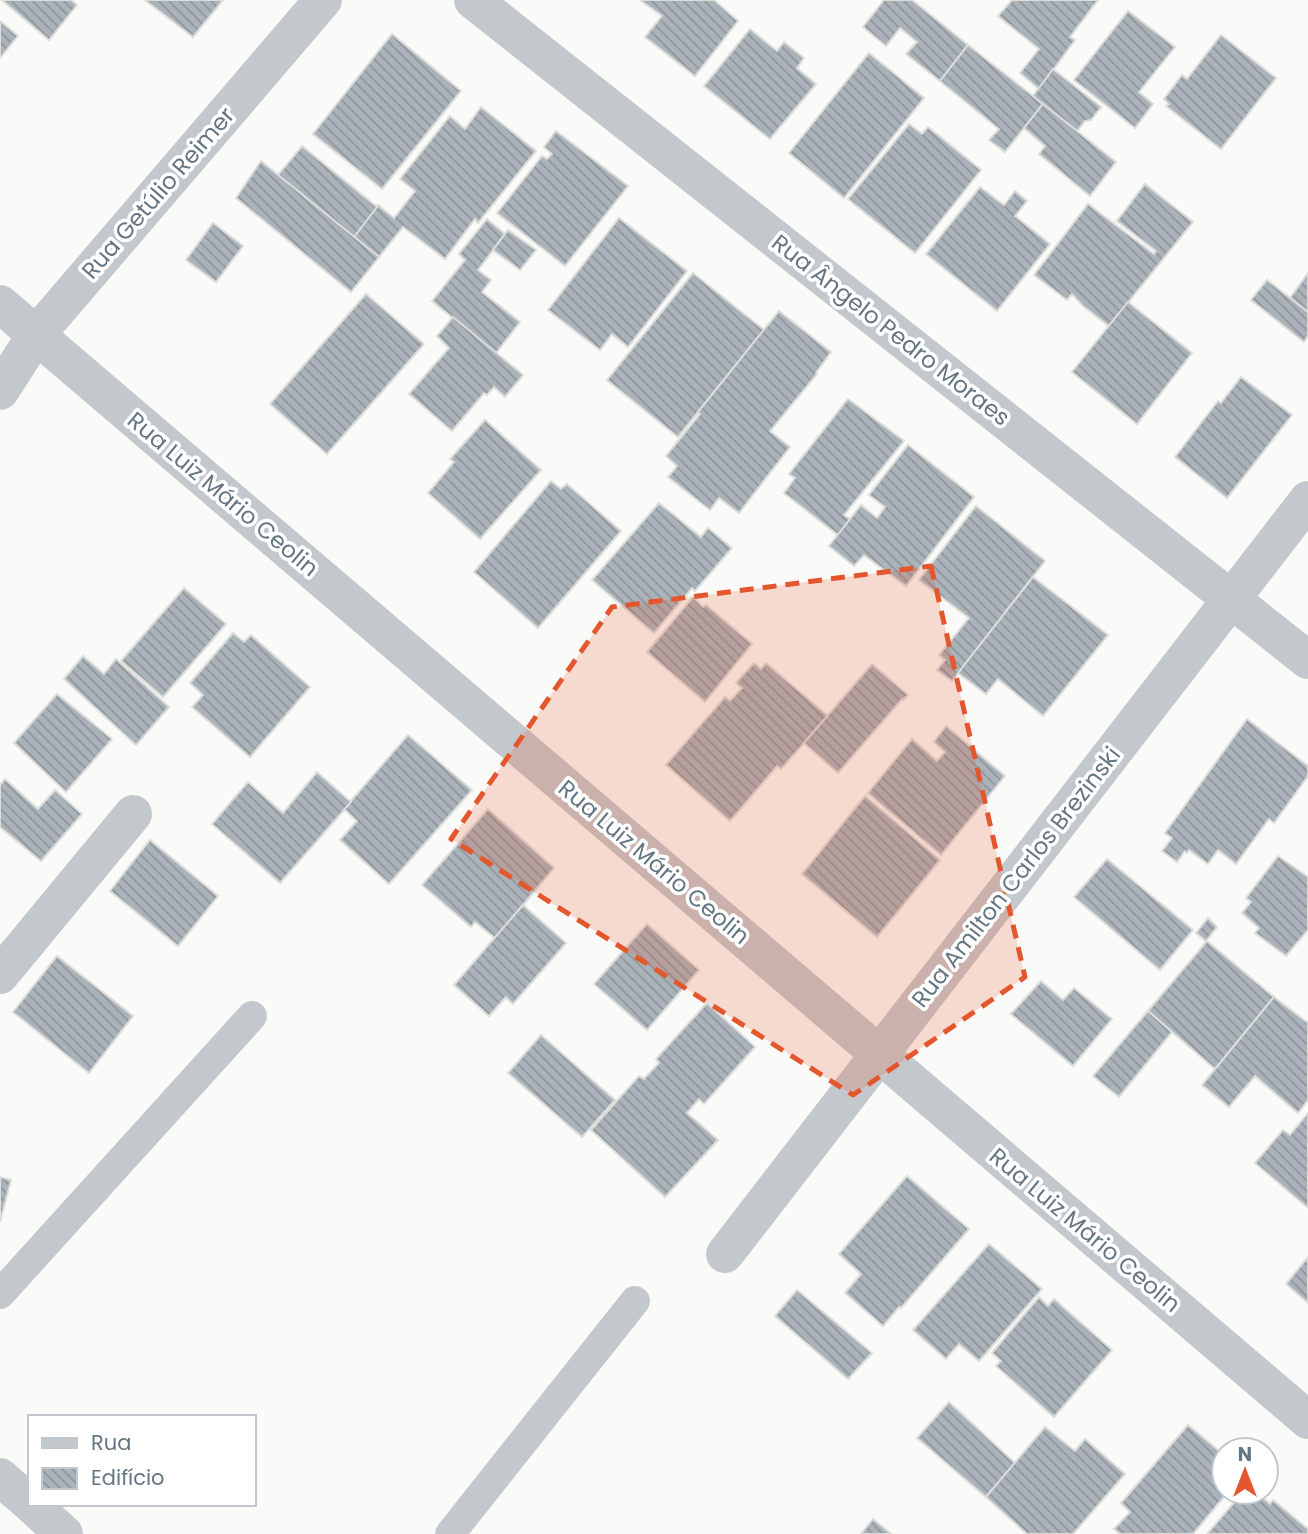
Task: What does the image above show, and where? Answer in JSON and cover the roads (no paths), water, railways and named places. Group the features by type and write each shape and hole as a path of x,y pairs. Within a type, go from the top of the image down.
{"street":[{"name":"Rua Getúlio Reimer","path":"0,391 36,335 323,0"},
{"name":"Rua Ângelo Pedro Moraes","path":"473,0 1308,660"},
{"name":"Rua Luiz Mário Ceolin","path":"0,304 1308,1420"},
{"name":"Rua Amilton Carlos Brezinski","path":"725,1254 1308,500"},
{"path":"0,975 133,814"},
{"path":"0,1477 28,1502"},
{"path":"32,1506 64,1534"}],"lane":[{"path":"0,1294 252,1016"},
{"path":"450,1534 635,1301"}]}
